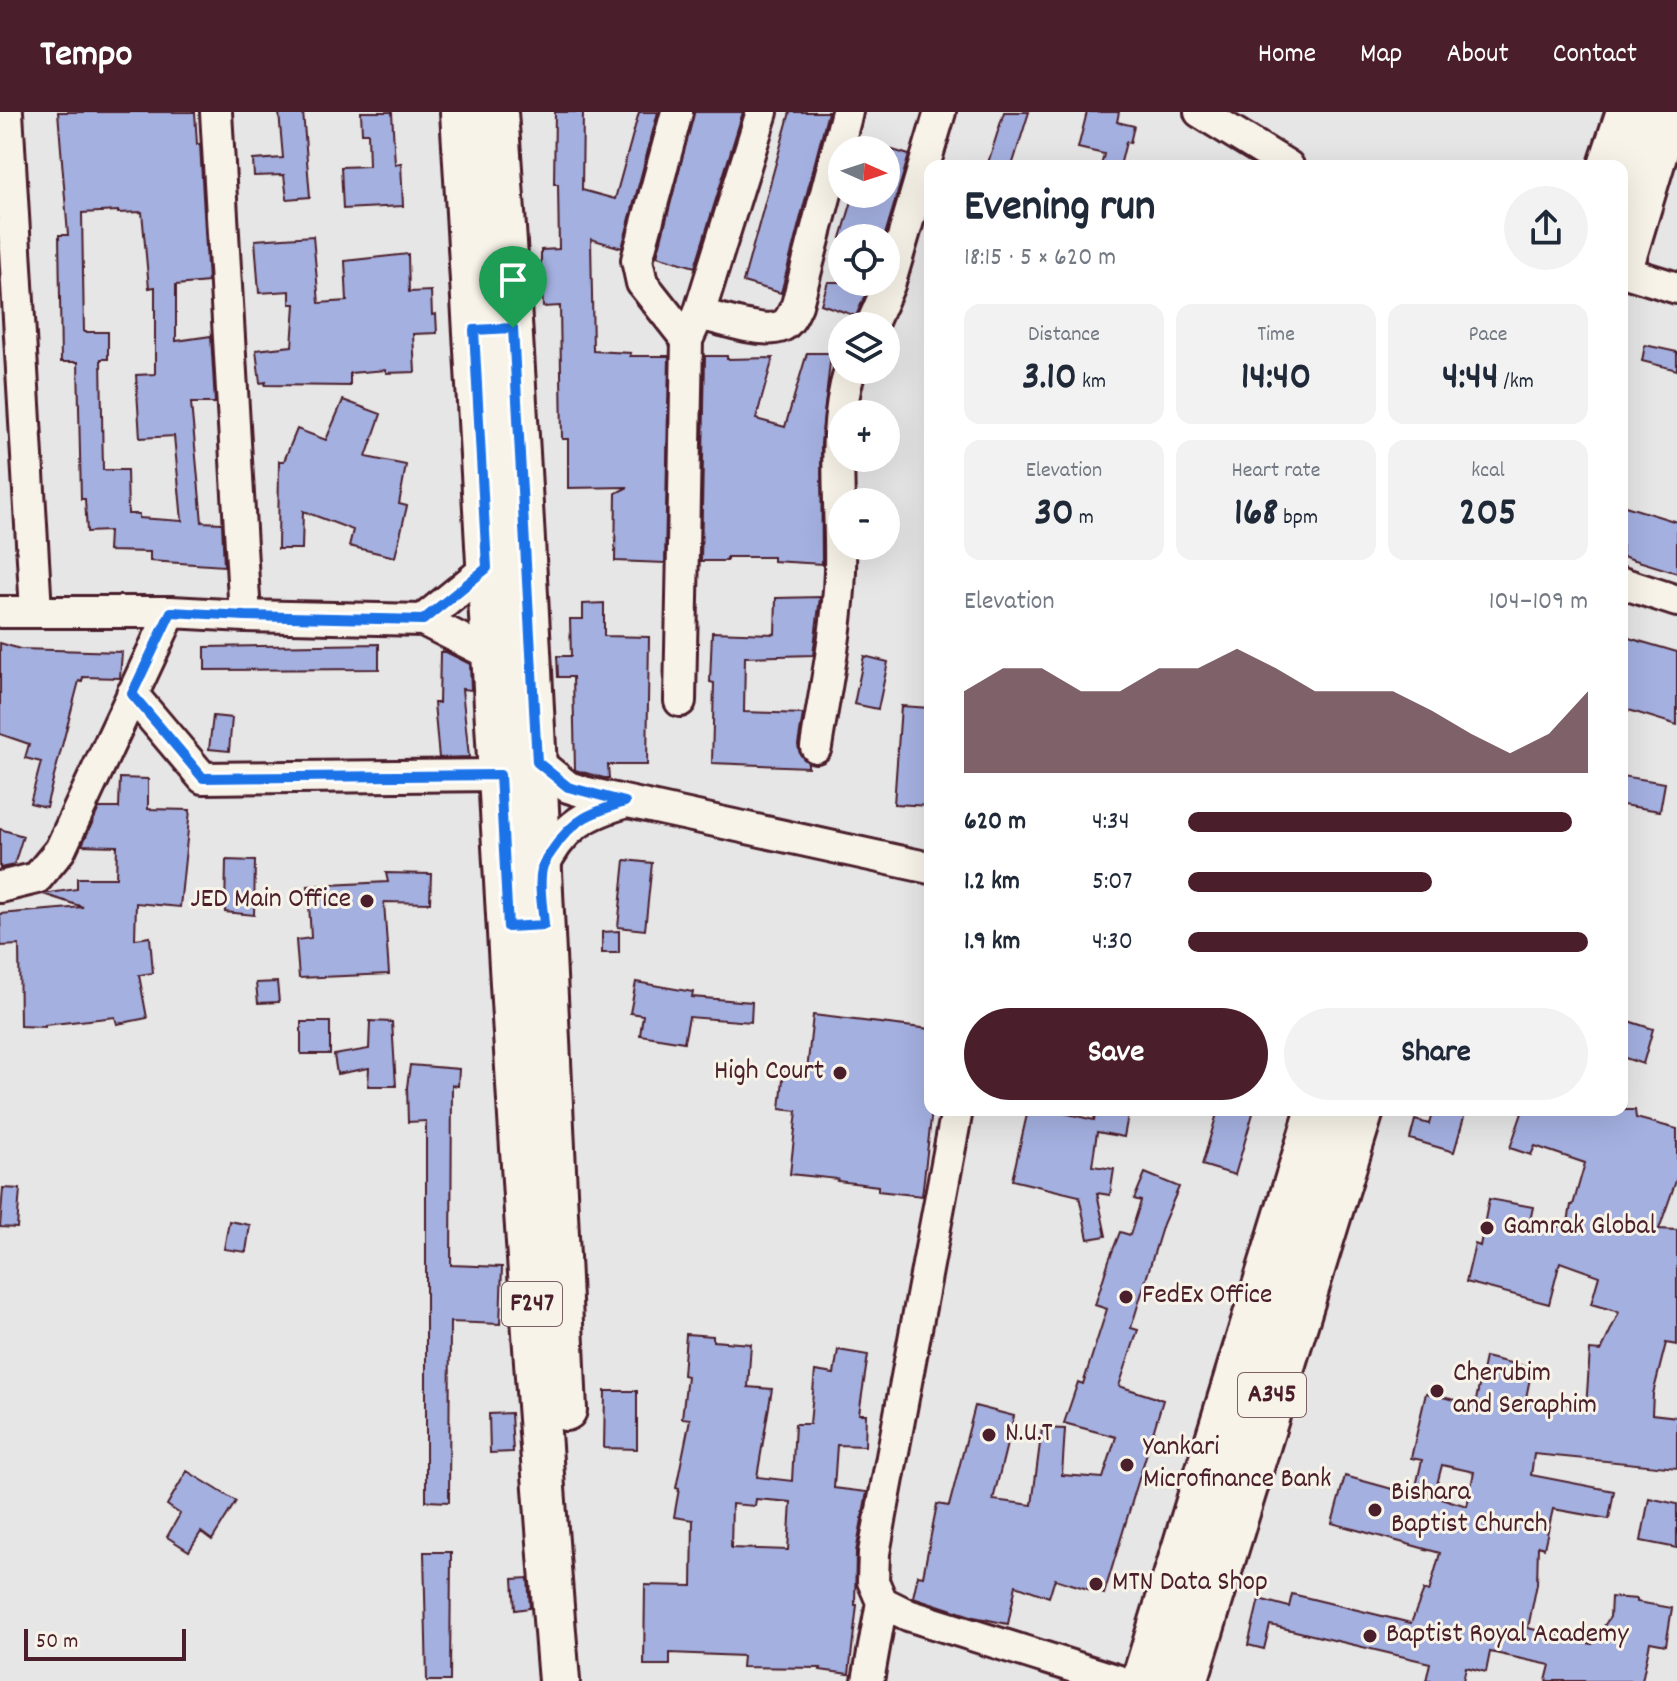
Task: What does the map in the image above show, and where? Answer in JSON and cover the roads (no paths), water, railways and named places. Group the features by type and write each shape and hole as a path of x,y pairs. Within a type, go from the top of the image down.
{"highway":[{"path":"1613,160 1629,112"},
{"path":"1628,242 1667,112"},
{"name":"A345","path":"1286,1286 1318,1116"},
{"name":"A345","path":"1144,1681 1229,1468 1286,1286 1358,1116"},
{"name":"A345","path":"1185,1681 1229,1468"}],"main road":[{"name":"F247","path":"461,112 494,329 537,762 542,869 526,926 545,1519 559,1681"},
{"name":"F247","path":"497,112 487,568 500,775 526,926 584,1681"}],"street":[{"path":"7,112 13,426 36,611"},
{"path":"216,112 245,616"},
{"path":"677,112 637,260 642,283 693,327 766,330 782,326 797,305 847,112"},
{"path":"680,701 693,327 762,112"},
{"path":"926,160 940,112"},
{"path":"1200,112 1278,160"},
{"path":"877,312 889,285 924,166"},
{"path":"1628,273 1677,288"},
{"path":"816,747 840,572 840,419 846,384"},
{"path":"423,620 487,568"},
{"path":"1628,585 1677,601"},
{"path":"0,612 171,612 423,620 494,656"},
{"path":"0,887 37,878 60,850 171,612"},
{"path":"132,694 203,778 500,775"},
{"path":"537,762 568,787 924,867"},
{"path":"542,869 561,837 578,820 625,802"},
{"path":"868,1681 882,1602 873,1581 874,1553 956,1116"},
{"path":"882,1602 908,1615 1119,1681"}],"place":[{"name":"JED Main Office","path":"367,901"},
{"name":"High Court","path":"840,1073"},
{"name":"Gamrak Global","path":"1487,1228"},
{"name":"FedEx Office","path":"1126,1297"},
{"name":"Cherubim and Seraphim","path":"1437,1391"},
{"name":"N.U.T","path":"989,1435"},
{"name":"Yankari Microfinance Bank","path":"1127,1465"},
{"name":"Bishara Baptist Church","path":"1375,1510"},
{"name":"MTN Data Shop","path":"1096,1584"},
{"name":"Baptist Royal Academy","path":"1370,1636"}]}
